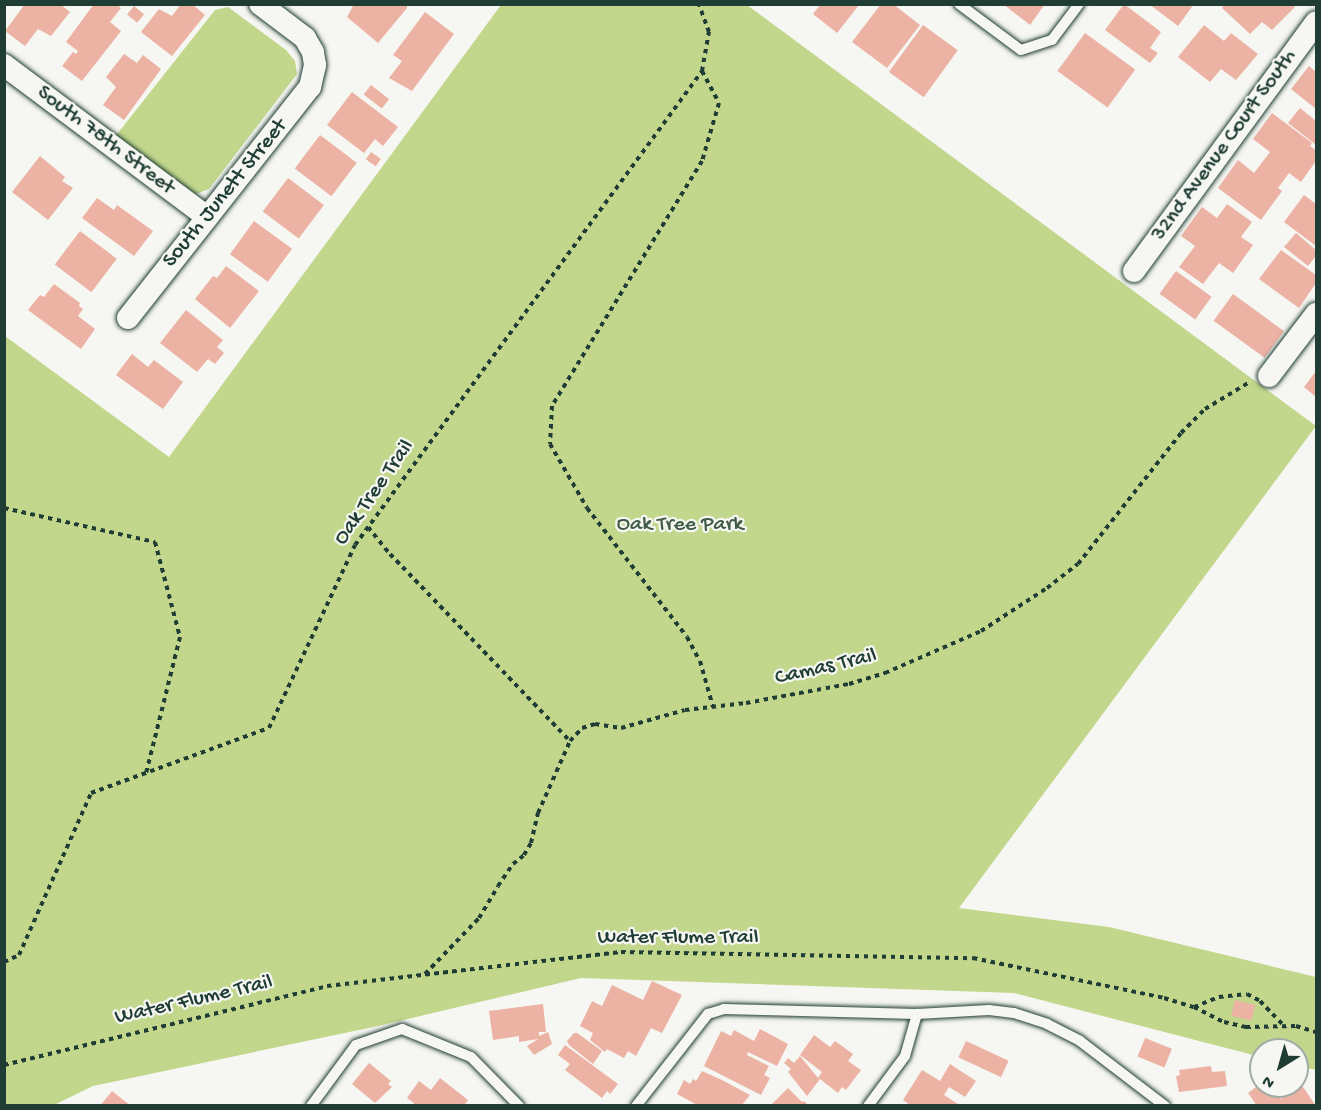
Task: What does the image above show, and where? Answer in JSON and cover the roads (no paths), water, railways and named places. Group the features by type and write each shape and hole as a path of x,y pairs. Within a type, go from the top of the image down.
{"street":[{"name":"South Junett Street","path":"128,318 206,216 310,87 315,65 313,52 305,38 260,4"},
{"name":"32nd Avenue Court South","path":"1134,271 1317,22"},
{"name":"South 78th Street","path":"4,65 206,216"},
{"path":"1269,376 1317,314"}],"lane":[{"path":"959,4 1021,50 1052,40 1079,4"},
{"path":"636,1106 708,1014 724,1009 917,1014 989,1010 1014,1013 1047,1024 1080,1041 1165,1106"},
{"path":"868,1106 905,1056 917,1014"},
{"path":"311,1106 356,1045 402,1029 471,1057 519,1106"}],"park label":[{"name":"Oak Tree Park","path":"680,526"}]}
